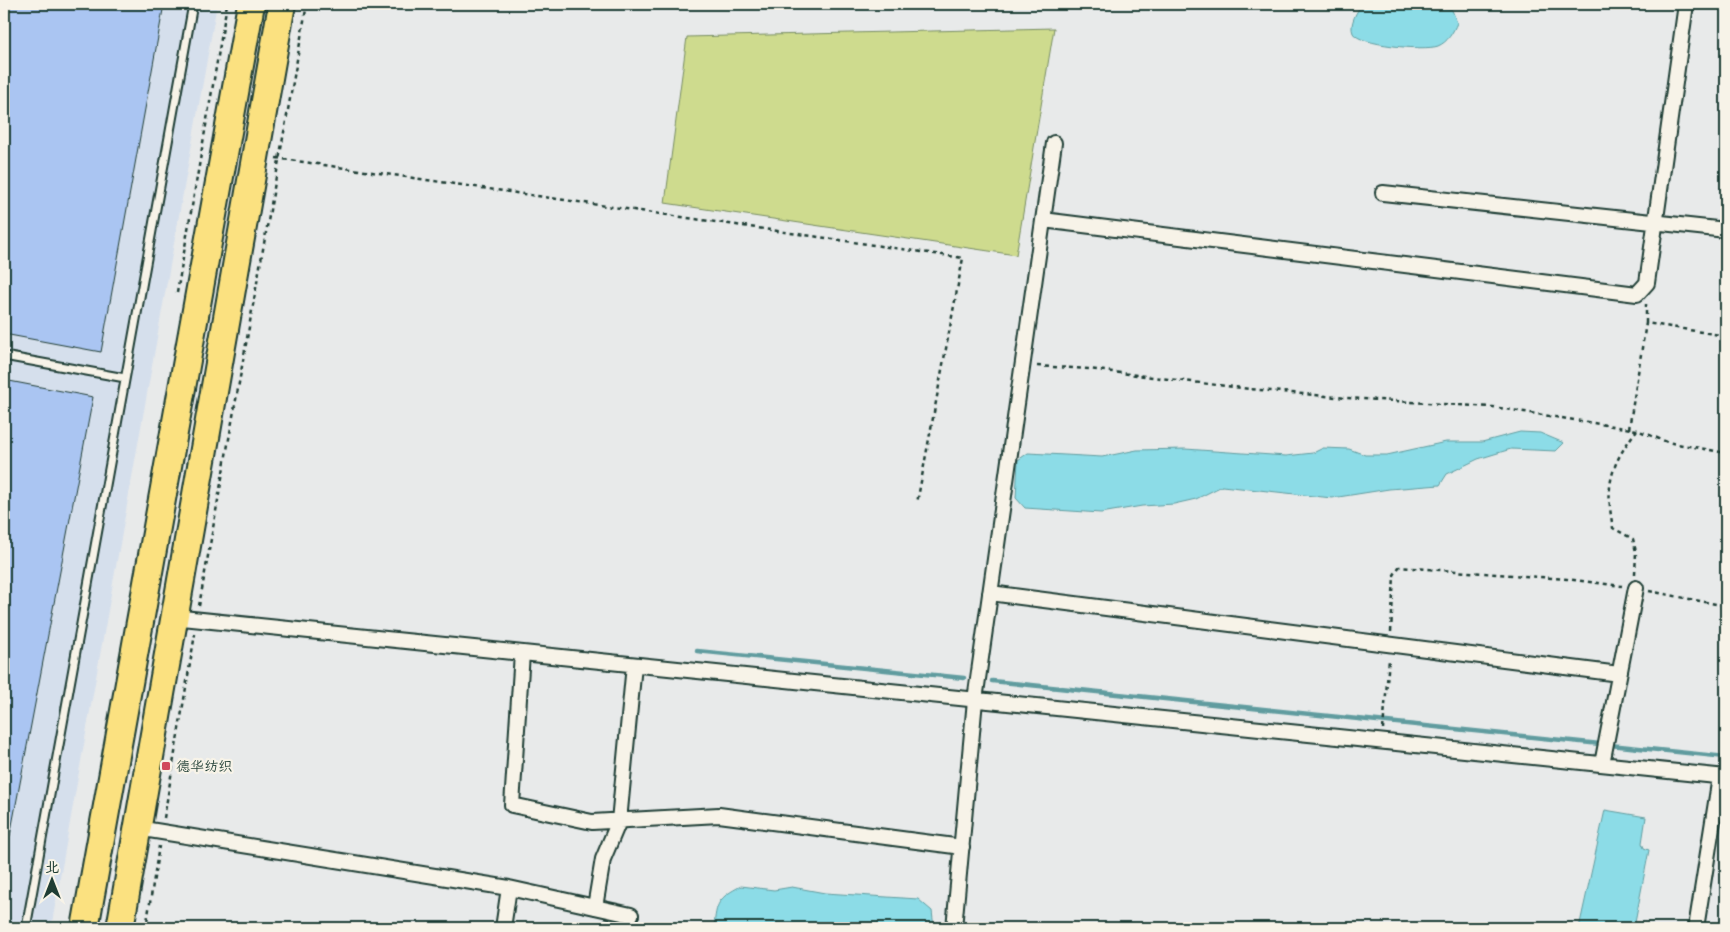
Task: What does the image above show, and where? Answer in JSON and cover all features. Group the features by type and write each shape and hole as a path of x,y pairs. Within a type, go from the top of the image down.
{"highway":[{"path":"85,928 251,4"},
{"path":"122,928 150,830 185,619 255,155 282,4"}],"street":[{"path":"1043,220 1637,294 1647,283 1686,4"},
{"path":"954,928 975,700 1054,143"},
{"path":"1383,192 1726,230"},
{"path":"1604,751 1636,588"},
{"path":"990,594 1619,674"},
{"path":"185,619 975,700 1604,751 1723,777 1720,818 1696,928"},
{"path":"522,654 512,805 592,822 719,815 962,847"},
{"path":"595,907 603,859 619,821 634,665"},
{"path":"150,830 509,888 631,915"},
{"path":"503,928 509,888"}],"lane":[{"path":"26,928 193,4"},
{"path":"4,356 125,378"}],"path":[{"path":"146,928 150,830 185,619 280,159 307,4"},
{"path":"255,155 963,258 917,503"},
{"path":"1629,429 1646,323 1726,336"},
{"path":"1022,365 1089,369 1248,389 1347,398 1493,407 1637,430 1667,442 1726,453"},
{"path":"1636,588 1636,552 1633,539 1613,528 1609,490 1611,472 1617,458 1637,430"},
{"path":"1383,728 1394,575 1399,568 1567,579 1636,588 1726,606"}],"shaded area":[{"path":"4,4 217,4 51,928 4,928"}],"green space":[{"path":"1054,28 1016,255 665,203 687,37"}],"water":[{"path":"1362,4 1436,4 1452,10 1457,23 1452,33 1438,46 1420,48 1379,44 1367,41 1353,33 1353,22"},
{"path":"1520,432 1540,433 1564,443 1556,451 1511,449 1478,459 1447,474 1440,485 1389,489 1332,498 1222,486 1196,499 1174,504 1142,506 1101,513 1025,508 1016,498 1018,460 1028,453 1102,457 1137,450 1185,449 1286,456 1313,453 1323,448 1349,449 1365,455 1387,455 1446,442 1482,442"},
{"path":"1605,810 1646,817 1642,843 1644,848 1649,850 1634,928 1579,928"},
{"path":"741,886 774,890 792,887 825,893 918,899 932,911 934,928 714,928 717,907 720,902 727,894"}],"building":[{"path":"4,4 164,4 101,352 4,334"},
{"path":"4,380 93,397 10,836 4,835"}],"waterway":[{"path":"697,651 964,678"},
{"path":"992,681 1726,757"}],"place":[{"name":"德华纺织","path":"166,766"}]}
